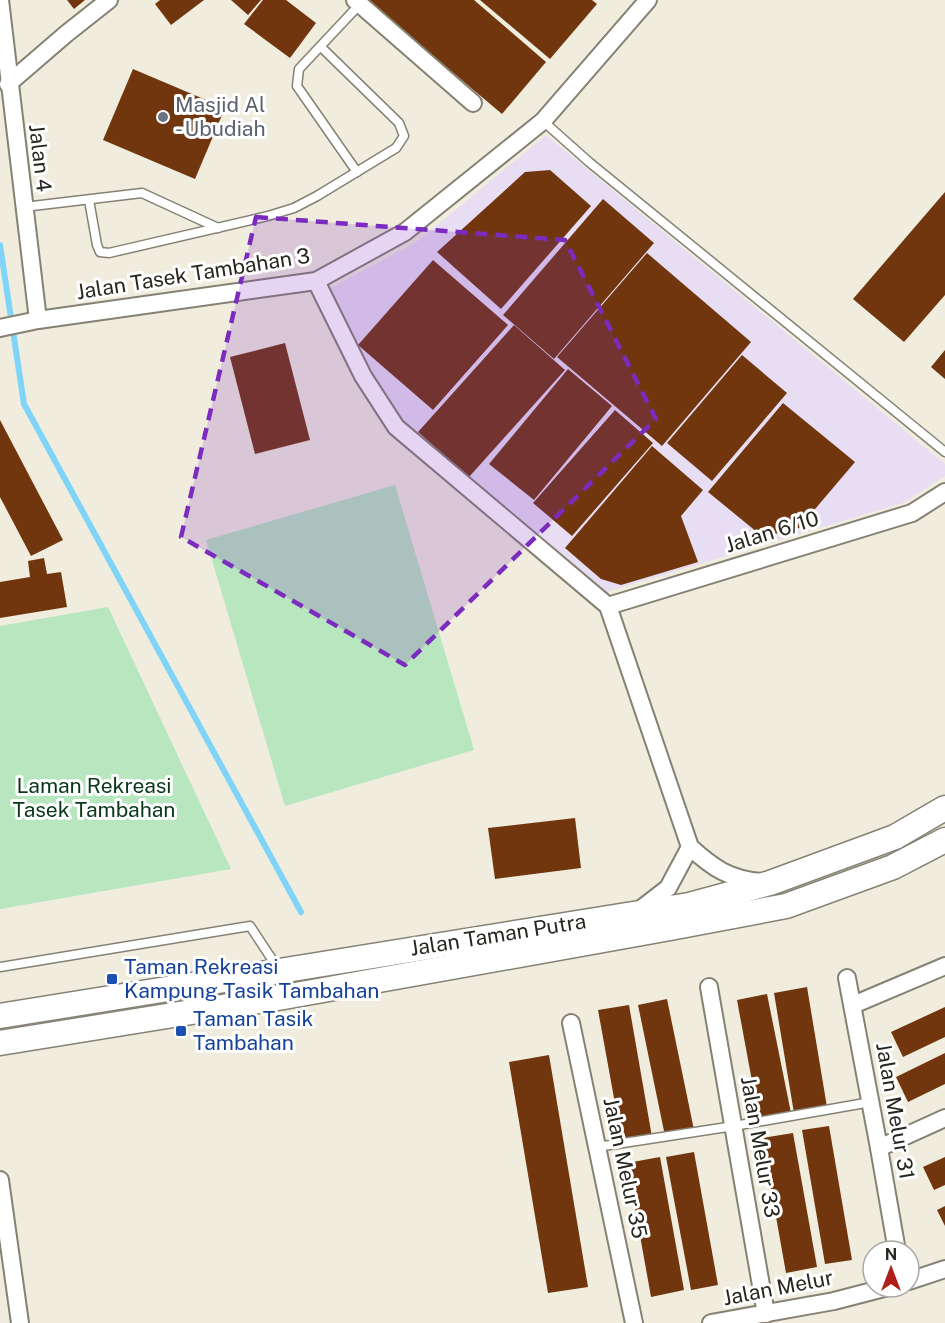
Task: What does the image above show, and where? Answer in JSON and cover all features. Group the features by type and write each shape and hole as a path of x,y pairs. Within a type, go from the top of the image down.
{"street":[{"name":"Jalan 4","path":"0,0 38,320"},
{"path":"9,84 109,0"},
{"name":"Jalan Tasek Tambahan 3","path":"0,328 38,320 316,281 405,232 543,121 648,0"},
{"path":"357,2 473,103"},
{"path":"316,281 363,376 396,427 608,606 690,847 726,875 770,883"},
{"name":"Jalan 6/10","path":"608,606 912,513 945,492"},
{"name":"Jalan Taman Putra","path":"0,1016 689,905 770,883 895,837 945,808"},
{"name":"Jalan Taman Putra","path":"0,1043 284,997 786,906 893,867 945,840"},
{"path":"636,912 668,888 690,847"},
{"path":"853,1005 945,966"},
{"path":"280,970 284,997"},
{"name":"Jalan Melur 31","path":"847,978 895,1239"},
{"name":"Jalan Melur 33","path":"709,987 766,1314"},
{"name":"Jalan Melur 35","path":"571,1023 634,1323"},
{"path":"879,1148 945,1118"},
{"path":"0,1180 21,1323"},
{"path":"921,1277 945,1269"},
{"name":"Jalan Melur","path":"711,1323 861,1294"}],"lane":[{"path":"357,2 321,47 299,69 297,86 357,172"},
{"path":"89,200 97,245 100,252 109,253 294,208 396,148 404,136 399,123 321,47"},
{"path":"543,121 589,162 945,452"},
{"path":"24,207 142,193 218,228"},
{"path":"0,967 250,926 280,970"},
{"path":"597,1147 871,1102"}],"highlighted area":[{"path":"256,217 565,240 656,419 405,665 181,537"}],"shaded area":[{"path":"546,135 945,464 945,476 903,503 603,593 402,422 368,369 330,288 418,241"}],"green space":[{"path":"395,485 474,750 285,806 206,540"},
{"name":"Laman Rekreasi Tasek Tambahan","path":"108,607 231,869 0,909 0,626"}],"building":[{"path":"67,0 85,0 74,9"},
{"path":"160,0 204,0 171,25 155,4"},
{"path":"231,0 261,0 248,15"},
{"path":"263,0 286,0 316,23 290,58 244,24"},
{"path":"367,0 474,0 546,62 502,114"},
{"path":"480,0 592,0 597,4 550,59"},
{"path":"133,69 225,108 195,179 103,140"},
{"path":"550,170 591,206 501,309 437,252 525,172"},
{"path":"945,192 945,295 904,342 853,299"},
{"path":"603,199 654,243 554,359 503,315"},
{"path":"647,253 751,342 662,446 557,357"},
{"path":"433,260 508,325 433,410 358,345"},
{"path":"514,325 565,370 469,477 418,432"},
{"path":"285,343 310,440 255,454 230,357"},
{"path":"945,350 945,379 931,367"},
{"path":"742,355 787,393 712,481 667,443"},
{"path":"568,369 612,406 534,500 489,464"},
{"path":"783,403 855,462 799,528 763,537 708,492"},
{"path":"615,410 653,443 572,536 533,503"},
{"path":"0,420 63,540 31,556 0,497"},
{"path":"652,446 703,490 681,516 698,562 621,585 601,579 565,548"},
{"path":"44,558 47,574 61,572 67,607 0,618 0,582 30,577 28,561"},
{"path":"575,818 581,868 495,879 488,828"},
{"path":"807,987 827,1107 794,1113 774,993"},
{"path":"767,994 791,1113 759,1119 737,1000"},
{"path":"667,999 694,1130 665,1136 638,1005"},
{"path":"629,1005 652,1137 622,1142 598,1010"},
{"path":"945,1007 945,1037 903,1057 891,1032"},
{"path":"945,1053 945,1084 908,1102 896,1077"},
{"path":"549,1055 588,1287 548,1293 509,1062"},
{"path":"829,1126 852,1260 825,1264 802,1130"},
{"path":"793,1133 817,1267 786,1273 762,1138"},
{"path":"694,1152 718,1285 691,1290 666,1157"},
{"path":"660,1157 684,1290 651,1297 627,1163"},
{"path":"945,1157 945,1185 934,1190 923,1167"},
{"path":"945,1206 945,1226 937,1210"}],"waterway":[{"path":"0,245 24,404 301,912"}],"place":[{"name":"Masjid Al - Ubudiah","path":"163,117"},
{"name":"Taman Rekreasi Kampung Tasik Tambahan","path":"112,979"},
{"name":"Taman Tasik Tambahan","path":"181,1031"}]}
